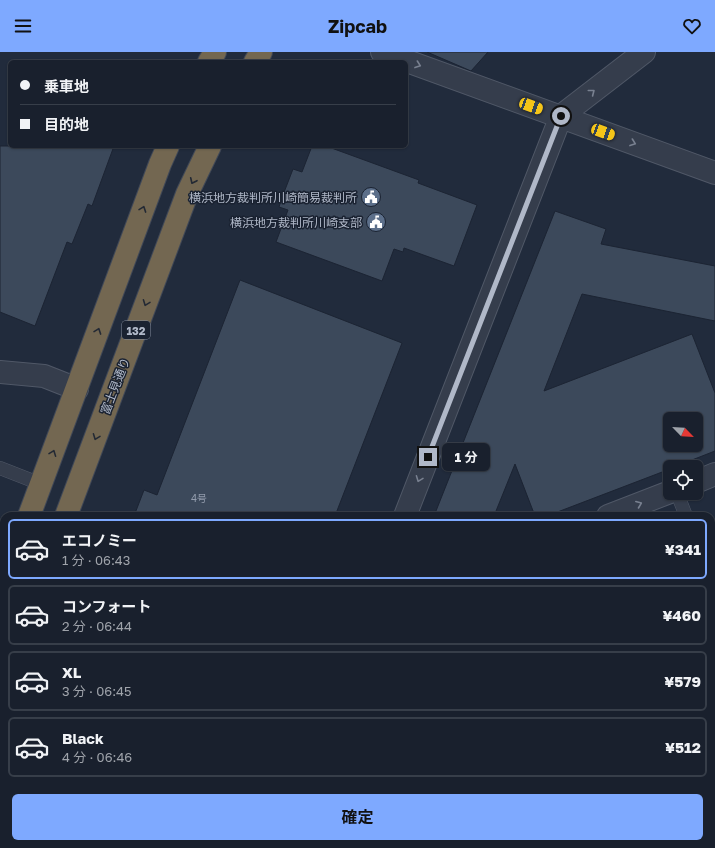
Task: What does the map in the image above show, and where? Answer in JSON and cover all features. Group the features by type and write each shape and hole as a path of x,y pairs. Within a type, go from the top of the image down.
{"highway":[{"path":"30,512 167,148"},
{"name":"富士見通り","path":"68,512 188,194 209,148"}],"street":[{"path":"382,52 404,60"},
{"path":"407,512 561,116 644,52"},
{"path":"408,61 561,116 715,174"},
{"path":"0,372 44,376 77,389"},
{"path":"703,479 715,474"},
{"path":"618,512 663,495"}],"lane":[{"path":"0,468 41,484"},
{"path":"680,500 684,512"}],"building":[{"path":"427,52 488,52 471,71"},
{"path":"0,146 8,146 8,148 113,148 92,206 88,204 72,244 67,242 35,326 0,312"},
{"path":"311,148 331,148 419,180 418,183 477,205 454,266 404,248 403,252 394,249 382,281 276,242 288,210 279,207 283,195 293,169 302,172"},
{"path":"555,211 606,229 601,244 715,266 715,321 582,294 544,391 692,334 715,393 715,451 692,460 663,460 663,472 557,512 533,512 515,464 496,512 436,512"},
{"path":"240,280 402,343 337,512 136,512 144,490 157,495"}],"place":[{"name":"横浜地方裁判所川崎簡易裁判所","path":"371,197"},
{"name":"横浜地方裁判所川崎支部","path":"376,222"}],"route":[{"path":"428,457 561,116"}]}
